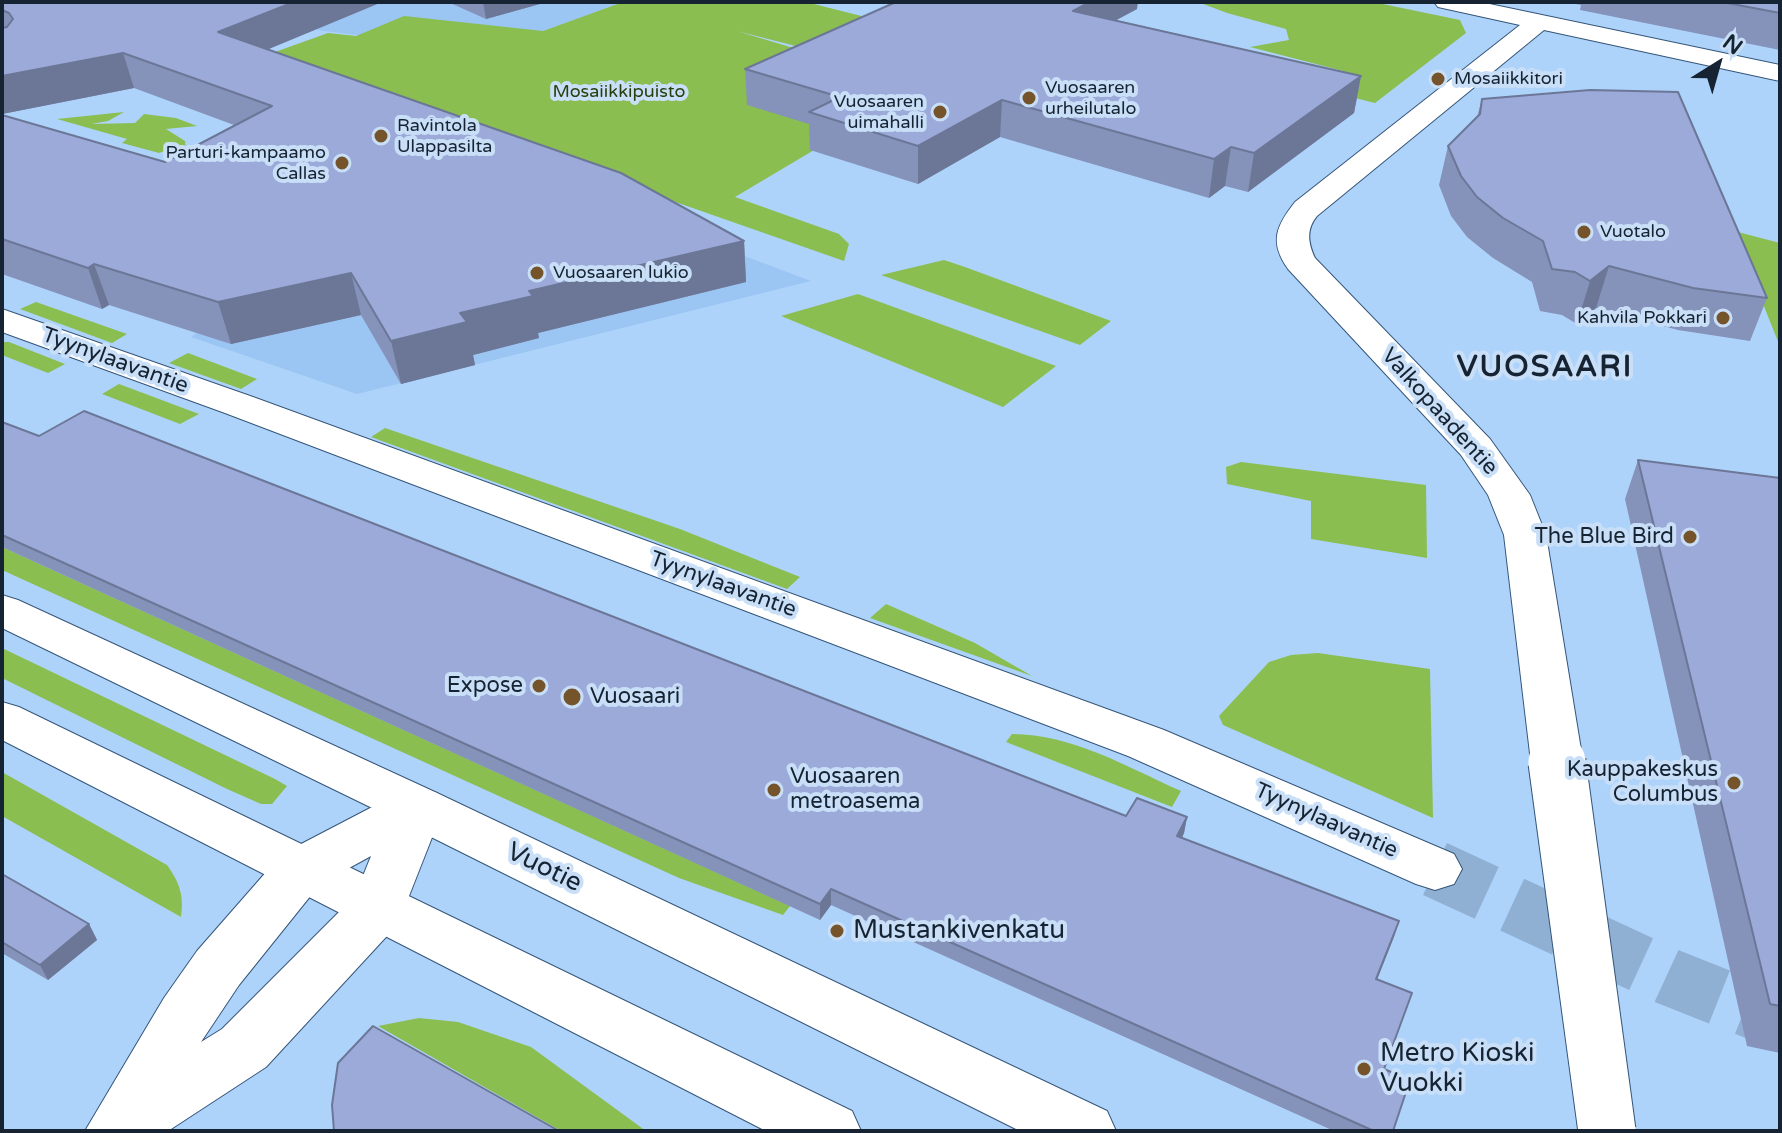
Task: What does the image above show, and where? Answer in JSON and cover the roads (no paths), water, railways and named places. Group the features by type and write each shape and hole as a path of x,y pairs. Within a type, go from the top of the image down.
{"street":[{"path":"1446,2 1780,73"},
{"name":"Valkopaadentie","path":"1539,22 1327,189 1294,224 1293,245 1300,262 1476,447 1509,495 1525,535 1607,1131"},
{"name":"Tyynylaavantie","path":"2,320 239,405 1146,743 1435,869"},
{"name":"Vuotie","path":"2,610 418,807 1084,1131"},
{"path":"2,719 829,1131"},
{"path":"120,1128 185,1016 210,980 301,869 418,807"},
{"path":"120,1128 244,1048 378,908 418,807"}],"tunnel":[{"path":"1435,869 1669,977 1780,1021"}],"place":[{"name":"Mosaiikkitori","path":"1438,79"},
{"name":"Vuosaaren urheilutalo","path":"1029,98"},
{"name":"Vuosaaren uimahalli","path":"940,112"},
{"name":"Ravintola Ulappasilta","path":"381,136"},
{"name":"Parturi-kampaamo Callas","path":"342,163"},
{"name":"Vuotalo","path":"1584,232"},
{"name":"Vuosaaren lukio","path":"537,273"},
{"name":"Kahvila Pokkari","path":"1723,318"},
{"name":"The Blue Bird","path":"1690,537"},
{"name":"Expose","path":"539,686"},
{"name":"Vuosaari","path":"572,697"},
{"name":"Kauppakeskus Columbus","path":"1734,783"},
{"name":"Vuosaaren metroasema","path":"774,790"},
{"name":"Mustankivenkatu","path":"837,931"},
{"name":"Metro Kioski Vuokki","path":"1364,1069"}],"district":[{"name":"VUOSAARI","path":"1545,368"}],"park label":[{"name":"Mosaiikkipuisto","path":"619,92"}]}
